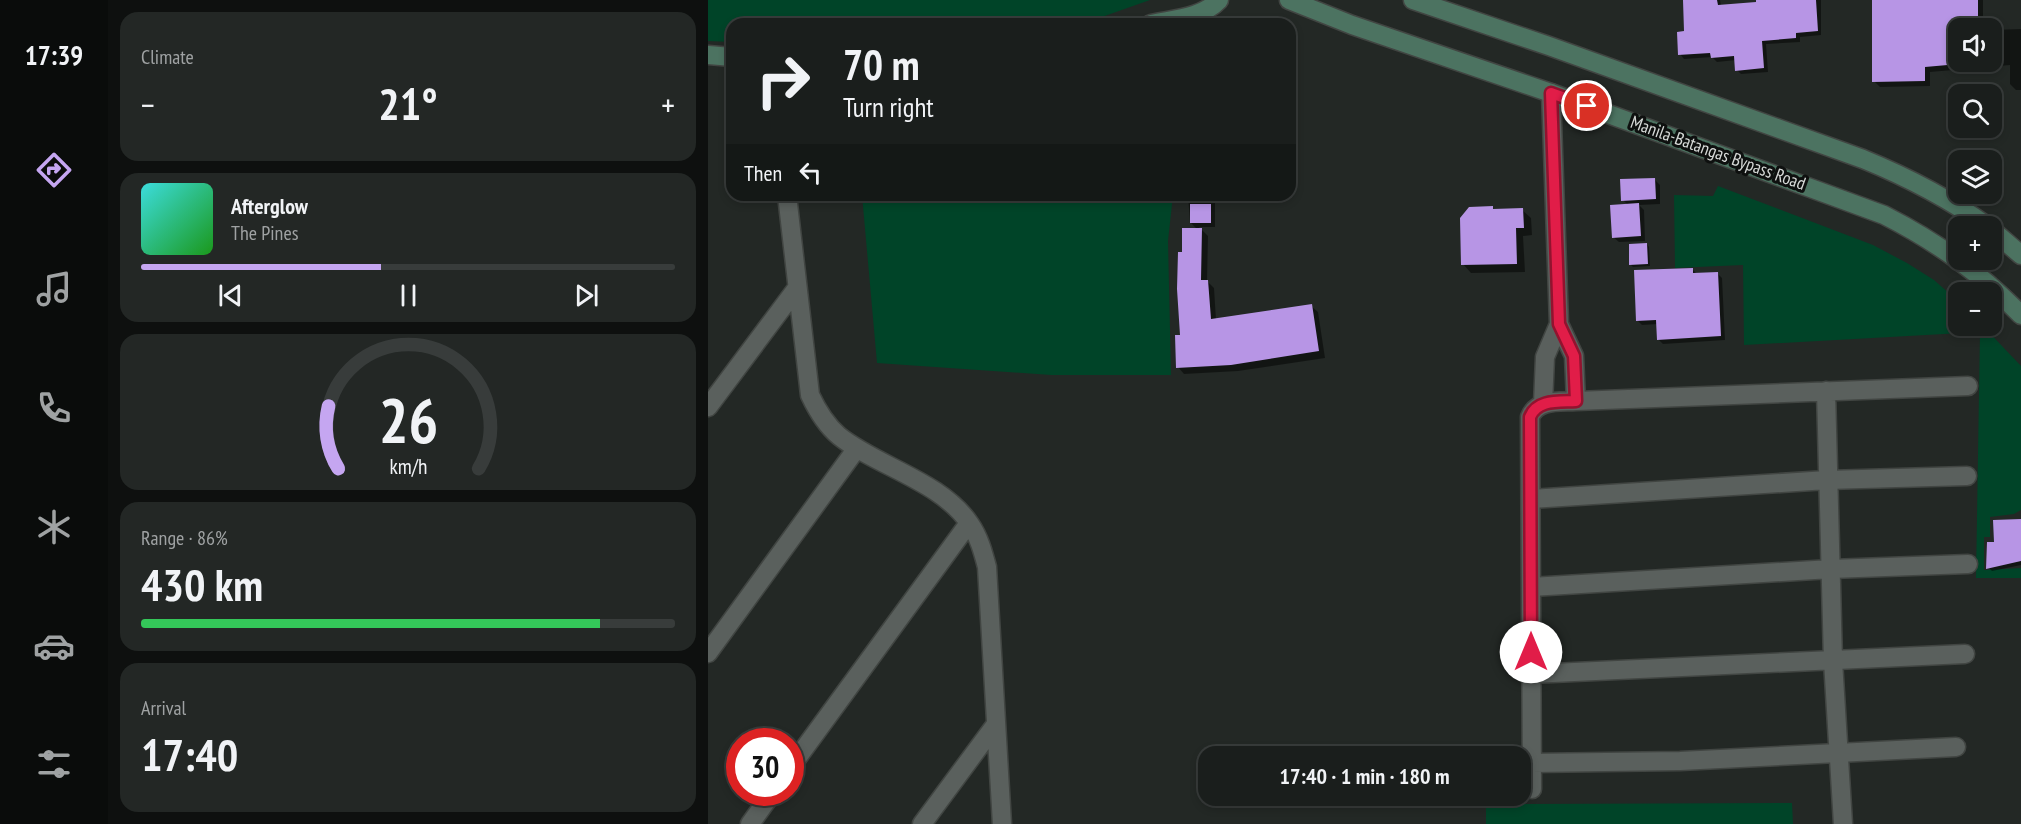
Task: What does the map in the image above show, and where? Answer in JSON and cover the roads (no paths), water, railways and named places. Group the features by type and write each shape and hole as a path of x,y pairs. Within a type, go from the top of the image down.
{"main road":[{"path":"1179,18 1194,15 1213,6 1219,0"},
{"name":"Manila-Batangas Bypass Road","path":"1288,0 1884,215 1923,235 1950,253 1984,280 2021,315"},
{"path":"1413,0 1549,46 1863,159 1902,175 1945,198 1972,216"},
{"path":"708,55 726,56"},
{"path":"2002,239 2021,255"}],"street":[{"path":"1551,93 1559,324 1574,356 1576,401"},
{"path":"788,201 810,395 820,415 837,435 927,487 952,506 969,523 981,545 987,567 1002,824"},
{"path":"708,407 797,288"},
{"path":"1543,404 1545,357 1559,324"},
{"path":"1532,789 1530,417 1537,406 1576,401 1968,386"},
{"path":"1826,391 1833,661 1843,824"},
{"path":"708,652 857,448"},
{"path":"1531,499 1827,480 1967,476"},
{"path":"804,749 969,523"},
{"path":"1531,586 1831,568 1968,564"},
{"path":"1531,674 1965,654"},
{"path":"922,824 996,724"},
{"path":"1532,763 1680,761 1956,747"},
{"path":"750,824 763,806"}]}
